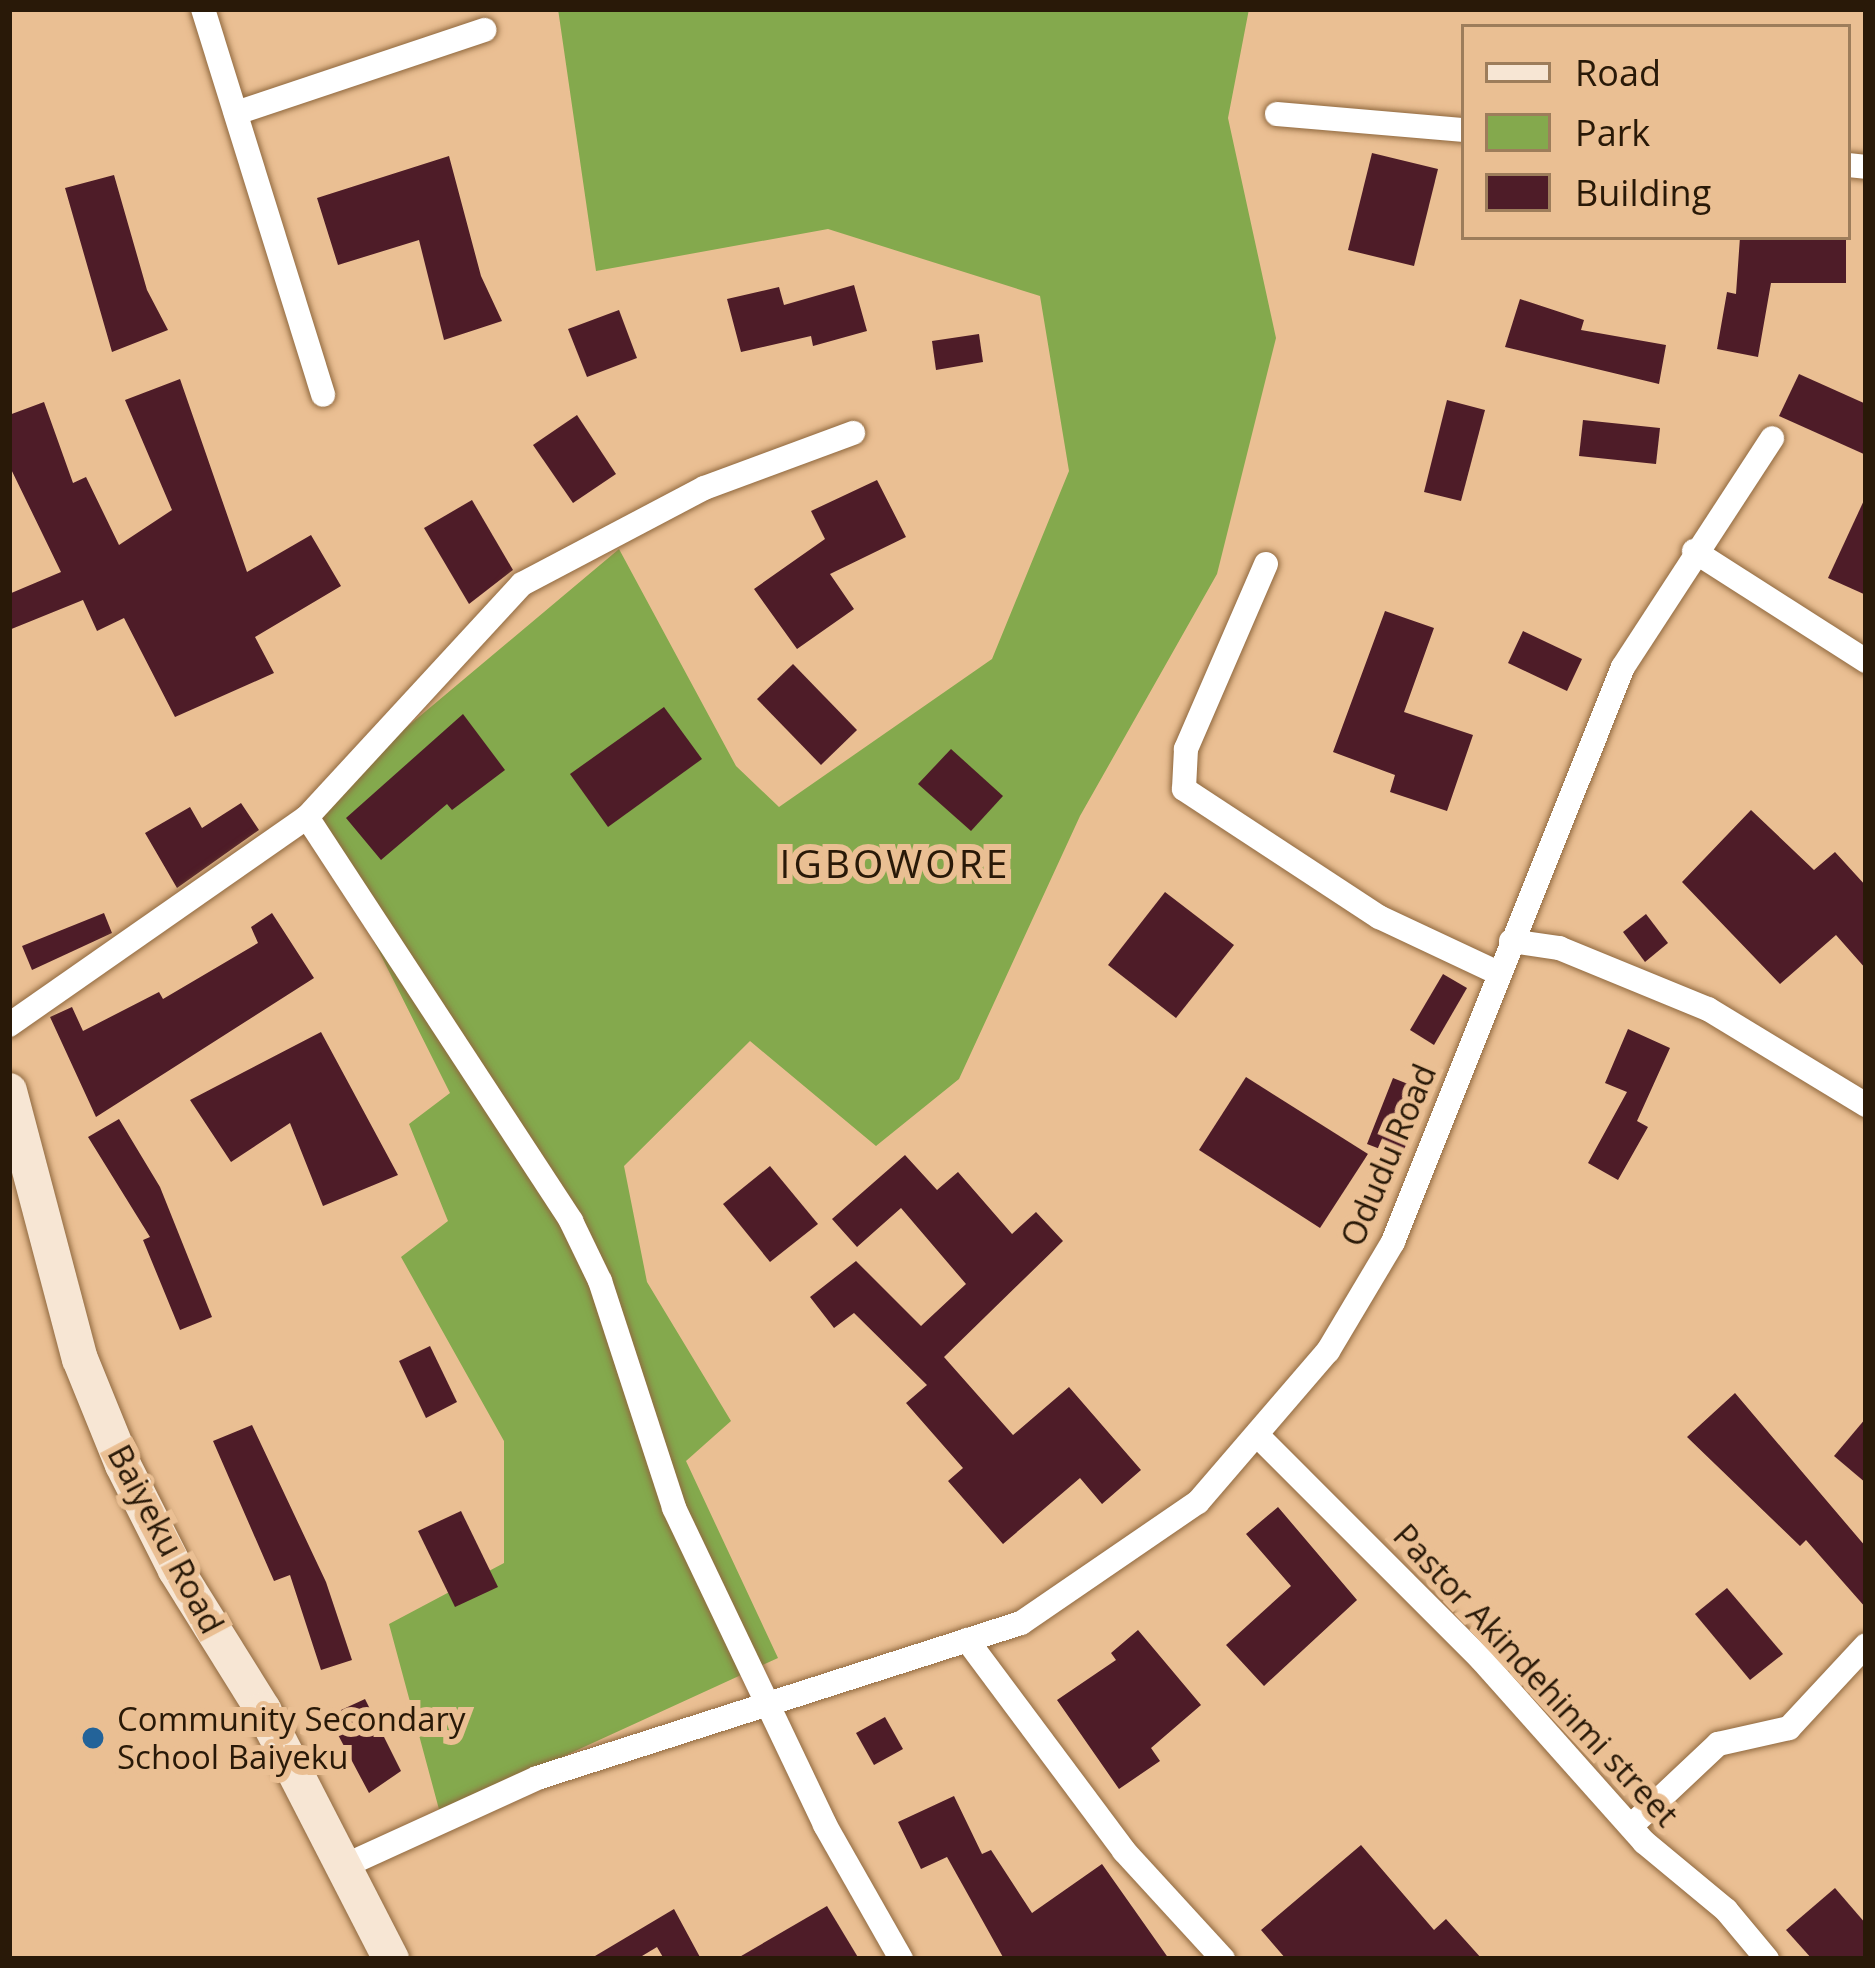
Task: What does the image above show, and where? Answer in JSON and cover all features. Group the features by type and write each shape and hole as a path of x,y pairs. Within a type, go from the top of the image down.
{"main road":[{"name":"Baiyeku Road","path":"9,1091 80,1359 123,1465 391,1959"}],"street":[{"path":"203,9 323,394"},
{"path":"236,113 484,30"},
{"path":"1277,114 1461,130"},
{"path":"9,1024 307,817 522,584 704,488 853,433"},
{"name":"Odudu Road","path":"342,1867 537,1778 1021,1623 1094,1579 1198,1502 1328,1351 1393,1242 1623,667 1694,551 1772,438"},
{"path":"1694,551 1866,661"},
{"path":"1266,564 1186,749 1184,789 1379,917 1498,973"},
{"path":"307,817 571,1221 600,1281 649,1448 766,1702 901,1959"},
{"path":"1511,941 1559,948 1708,1009 1866,1106"},
{"name":"Pastor Akindehinmi street","path":"1257,1435 1481,1659 1631,1826 1726,1910 1767,1959"},
{"path":"967,1640 1124,1851 1223,1959"},
{"path":"1631,1826 1718,1744 1789,1728 1866,1645"}],"green space":[{"path":"558,9 1249,9 1228,118 1276,338 1217,574 1080,816 959,1079 876,1146 750,1041 624,1166 647,1282 731,1421 686,1461 778,1658 440,1813 389,1624 504,1563 504,1441 401,1257 448,1221 409,1124 450,1093 308,810 619,549 736,766 779,807 992,659 1069,471 1040,296 828,229 596,271"}],"building":[{"path":"1372,153 1438,169 1414,266 1348,250"},
{"path":"449,156 481,276 502,321 444,340 419,240 338,265 317,198"},
{"path":"114,175 147,290 168,330 112,352 65,188"},
{"path":"1740,240 1846,240 1846,283 1771,283 1758,357 1717,349 1727,292 1736,294"},
{"path":"854,285 867,331 813,346 811,336 741,352 727,299 779,287 784,305"},
{"path":"1520,299 1584,320 1581,330 1666,345 1659,384 1505,347"},
{"path":"619,310 637,358 587,377 568,329"},
{"path":"979,334 983,362 936,370 932,341"},
{"path":"1799,374 1866,404 1866,455 1779,416"},
{"path":"180,379 247,572 311,535 341,586 255,637 274,673 175,717 124,618 97,631 83,600 9,630 9,594 61,572 9,465 9,415 44,402 73,483 86,477 119,545 172,510 125,400"},
{"path":"1447,400 1485,410 1461,501 1424,492"},
{"path":"577,415 616,474 573,503 533,445"},
{"path":"1583,420 1660,428 1656,464 1579,456"},
{"path":"877,480 906,537 830,574 854,609 797,649 754,589 825,539 811,511"},
{"path":"1866,496 1866,595 1828,578"},
{"path":"472,500 513,570 469,604 424,528"},
{"path":"1385,611 1434,628 1404,712 1473,735 1447,811 1390,792 1395,775 1333,752"},
{"path":"1523,631 1582,659 1567,691 1508,663"},
{"path":"793,664 857,730 821,765 757,699"},
{"path":"664,707 702,759 608,827 570,774"},
{"path":"463,714 505,770 452,810 447,804 381,860 346,818"},
{"path":"951,749 1003,796 971,831 918,784"},
{"path":"241,803 259,830 177,888 145,833 190,807 202,828"},
{"path":"1751,810 1814,870 1835,852 1866,886 1866,969 1836,935 1780,984 1682,882"},
{"path":"1165,892 1234,945 1176,1018 1108,965"},
{"path":"104,913 112,933 32,970 22,946"},
{"path":"272,913 314,978 96,1117 50,1017 72,1007 83,1031 159,992 163,999 258,943 251,927"},
{"path":"1646,914 1668,943 1645,962 1623,932"},
{"path":"1443,974 1467,988 1434,1045 1410,1030"},
{"path":"1628,1029 1670,1048 1637,1121 1648,1127 1618,1180 1588,1163 1627,1092 1605,1083"},
{"path":"321,1032 398,1175 323,1206 290,1123 231,1162 190,1100"},
{"path":"1246,1077 1368,1154 1320,1228 1199,1150"},
{"path":"1393,1078 1428,1092 1401,1157 1367,1144"},
{"path":"119,1119 160,1187 212,1317 180,1330 143,1240 150,1237 88,1137"},
{"path":"905,1155 937,1190 958,1172 1012,1234 1036,1212 1063,1241 944,1357 1013,1435 1069,1387 1141,1470 1102,1504 1080,1478 1003,1544 948,1481 963,1468 906,1403 927,1385 854,1313 834,1328 810,1297 856,1261 921,1326 966,1284 901,1208 857,1247 832,1219"},
{"path":"770,1166 818,1224 770,1262 723,1204"},
{"path":"430,1346 457,1402 426,1418 399,1361"},
{"path":"1735,1393 1866,1547 1866,1608 1806,1540 1800,1546 1687,1437"},
{"path":"1866,1418 1866,1483 1834,1456"},
{"path":"252,1425 326,1582 352,1660 321,1670 290,1575 274,1581 213,1441"},
{"path":"1278,1507 1357,1600 1264,1686 1226,1645 1291,1586 1246,1534"},
{"path":"461,1511 498,1587 455,1607 418,1531"},
{"path":"1727,1588 1783,1654 1750,1680 1695,1614"},
{"path":"1138,1630 1201,1705 1151,1748 1160,1761 1119,1789 1057,1700 1116,1660 1111,1653"},
{"path":"365,1699 401,1771 369,1793 328,1716"},
{"path":"885,1717 903,1749 874,1765 856,1733"},
{"path":"954,1796 982,1854 991,1850 1032,1913 1102,1864 1169,1959 1004,1959 947,1857 921,1869 898,1822"},
{"path":"1361,1845 1434,1930 1446,1919 1482,1959 1286,1959 1261,1930"},
{"path":"1835,1888 1866,1924 1866,1959 1812,1959 1786,1930"},
{"path":"827,1906 859,1959 736,1959"},
{"path":"674,1909 701,1959 664,1959 657,1947 637,1959 590,1959"}],"place":[{"name":"Community Secondary School Baiyeku","path":"93,1738"}],"district":[{"name":"IGBOWORE","path":"895,863"}]}
